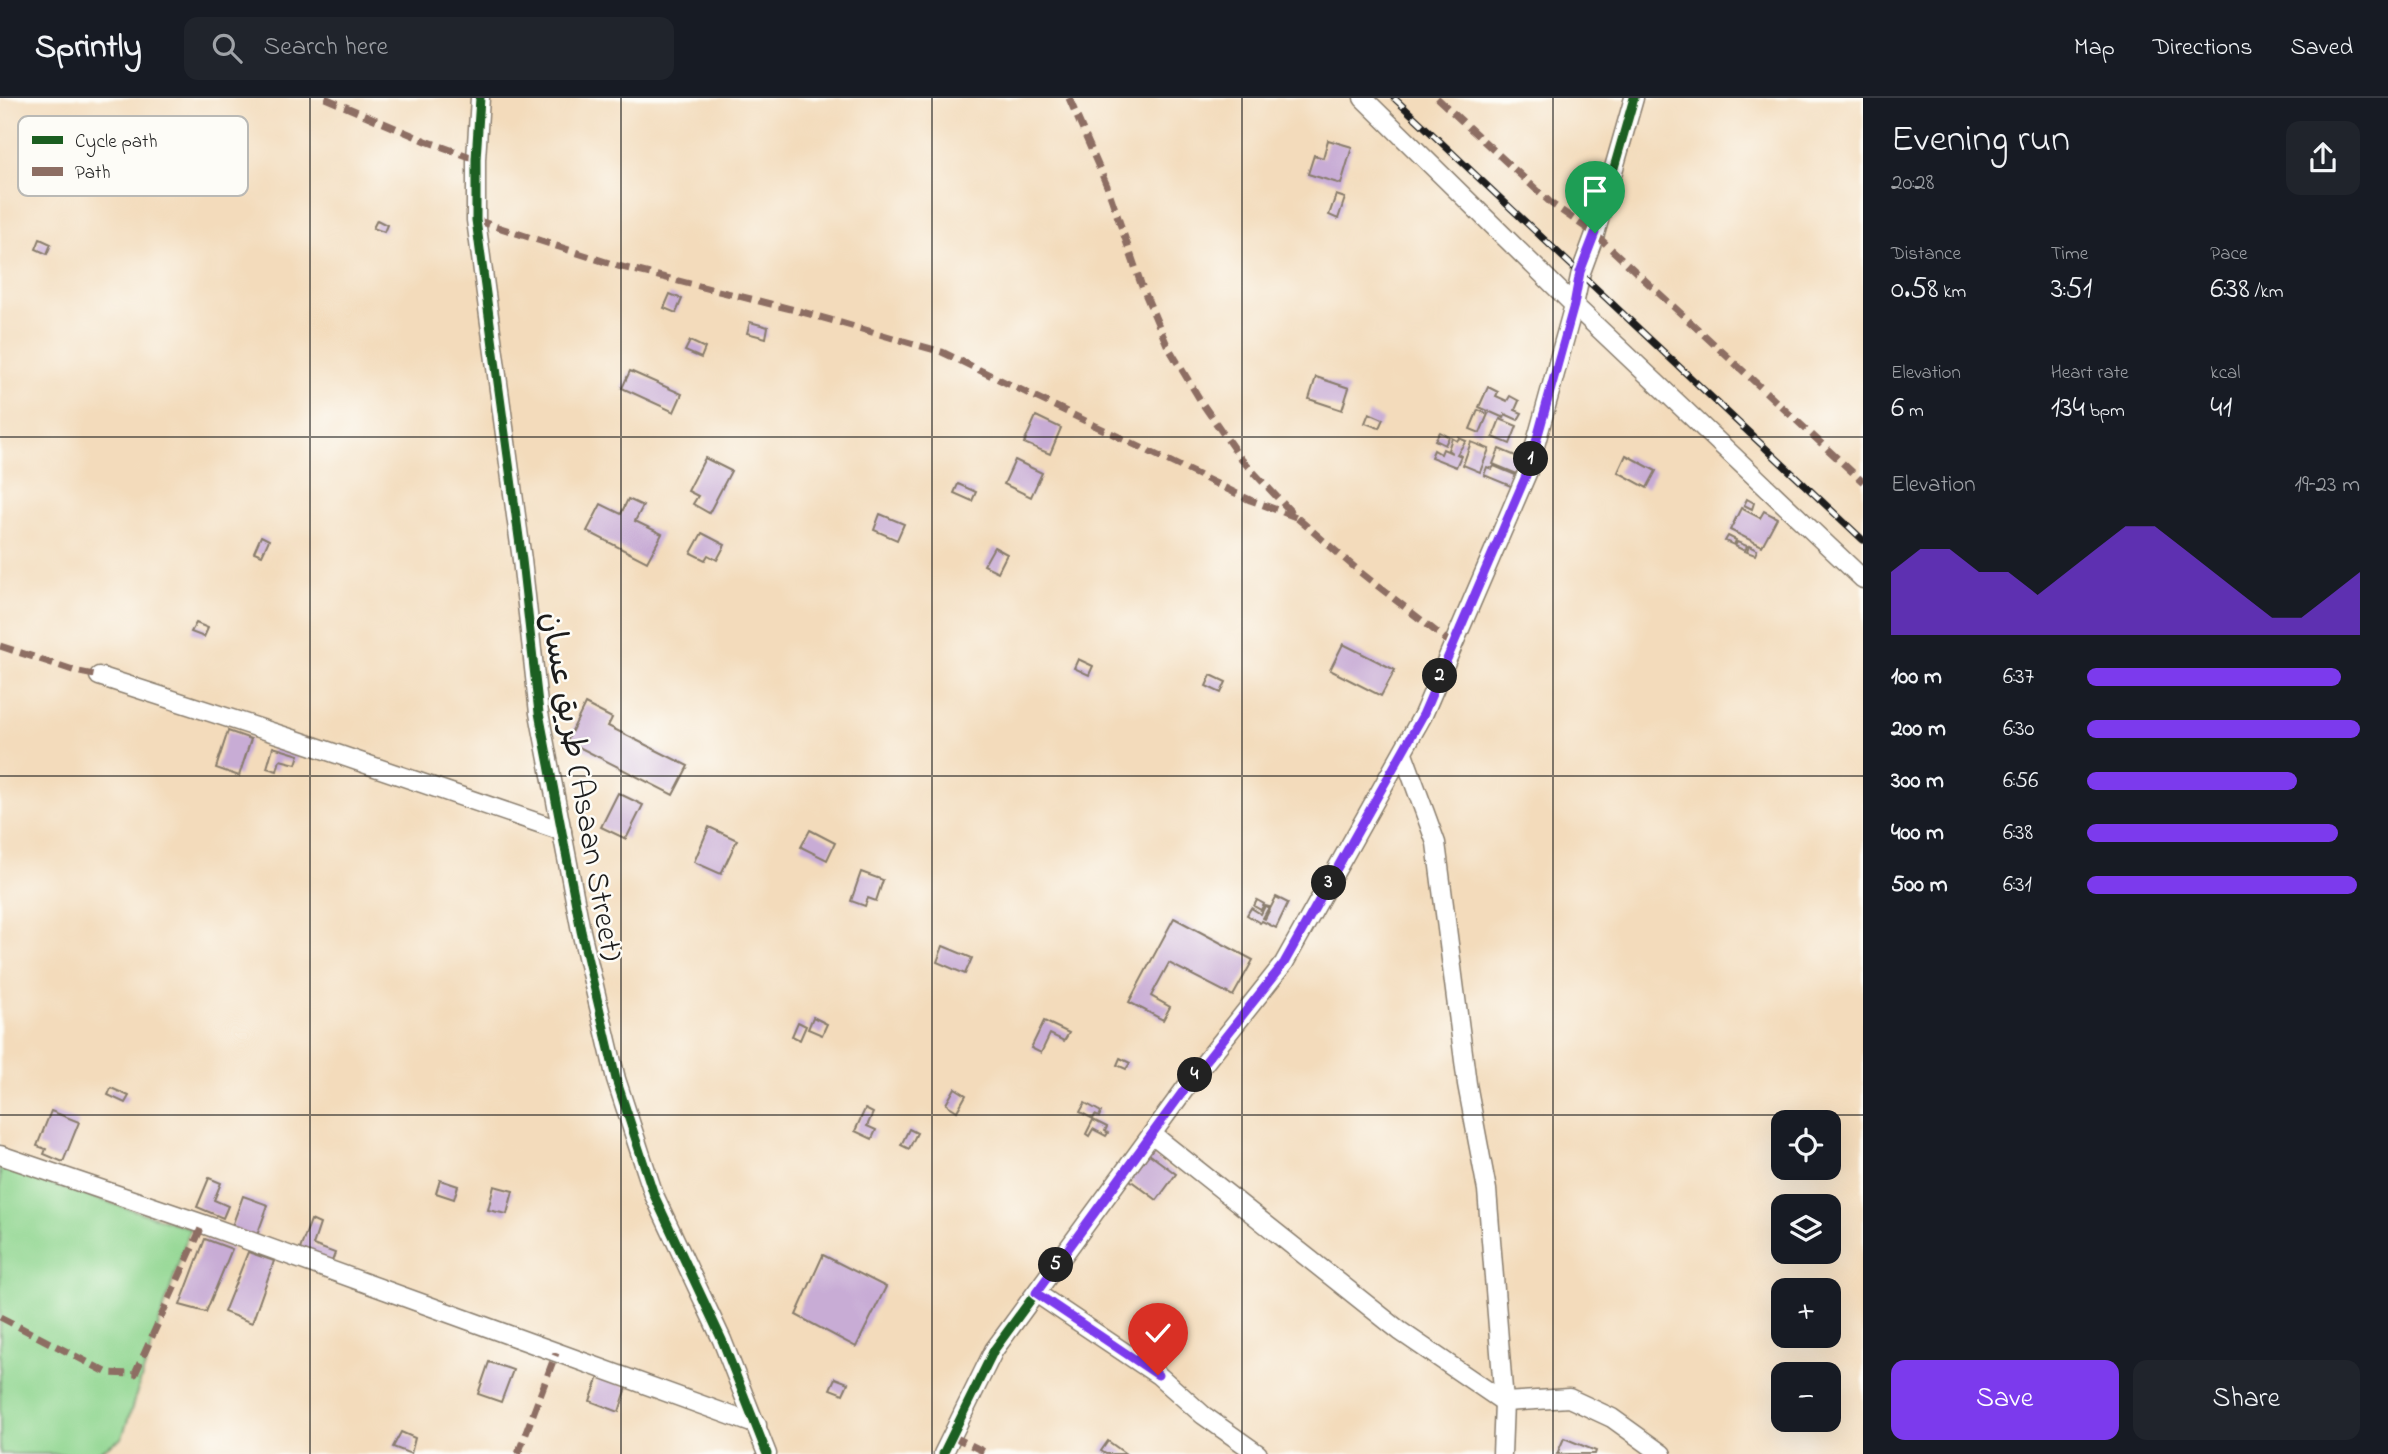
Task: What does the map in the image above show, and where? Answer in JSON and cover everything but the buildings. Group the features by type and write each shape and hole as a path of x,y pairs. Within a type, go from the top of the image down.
{"street":[{"name":"طريق عسان (Asaan Street)","path":"480,98 476,220 522,560 538,701 604,1031 632,1132 654,1195 722,1340 767,1454"},
{"path":"1363,98 1574,305 1863,579"},
{"path":"943,1454 994,1350 1195,1075 1284,963 1423,715 1528,471 1574,305 1580,272 1595,233 1634,98"},
{"path":"99,676 562,831"},
{"path":"1403,752 1436,843 1467,1084 1487,1190 1504,1402 1502,1454"},
{"path":"1152,1134 1400,1331 1504,1402 1569,1398 1612,1418 1662,1454"},
{"path":"0,1155 241,1238 757,1425"},
{"path":"1036,1293 1158,1375 1203,1415 1258,1454"}],"green space":[{"path":"0,1168 190,1228 122,1438 95,1454 0,1454"}],"railway":[{"path":"1394,98 1863,540"}],"marked path":[{"path":"325,98 476,159"},
{"path":"1069,98 1107,186 1141,284 1167,345 1202,403 1241,459 1296,517 1360,572 1453,645"},
{"path":"1437,98 1552,204 1595,234 1863,482"},
{"path":"476,220 618,266 799,311 942,352 1250,500 1296,517"},
{"path":"0,646 99,676"},
{"path":"0,1317 108,1373 135,1374 203,1224"},
{"path":"518,1454 556,1353"},
{"path":"952,1436 989,1454"}],"cycle path":[{"path":"480,98 476,220 522,560 539,713 581,931 616,1079 654,1195 722,1340 767,1454"},
{"path":"943,1454 994,1350 1195,1075 1284,963 1423,715 1528,471 1581,272 1595,234 1634,98"}],"route":[{"path":"1158,1375 1036,1293 1195,1075 1284,963 1423,715 1528,471 1574,305 1580,272 1595,233"}]}
